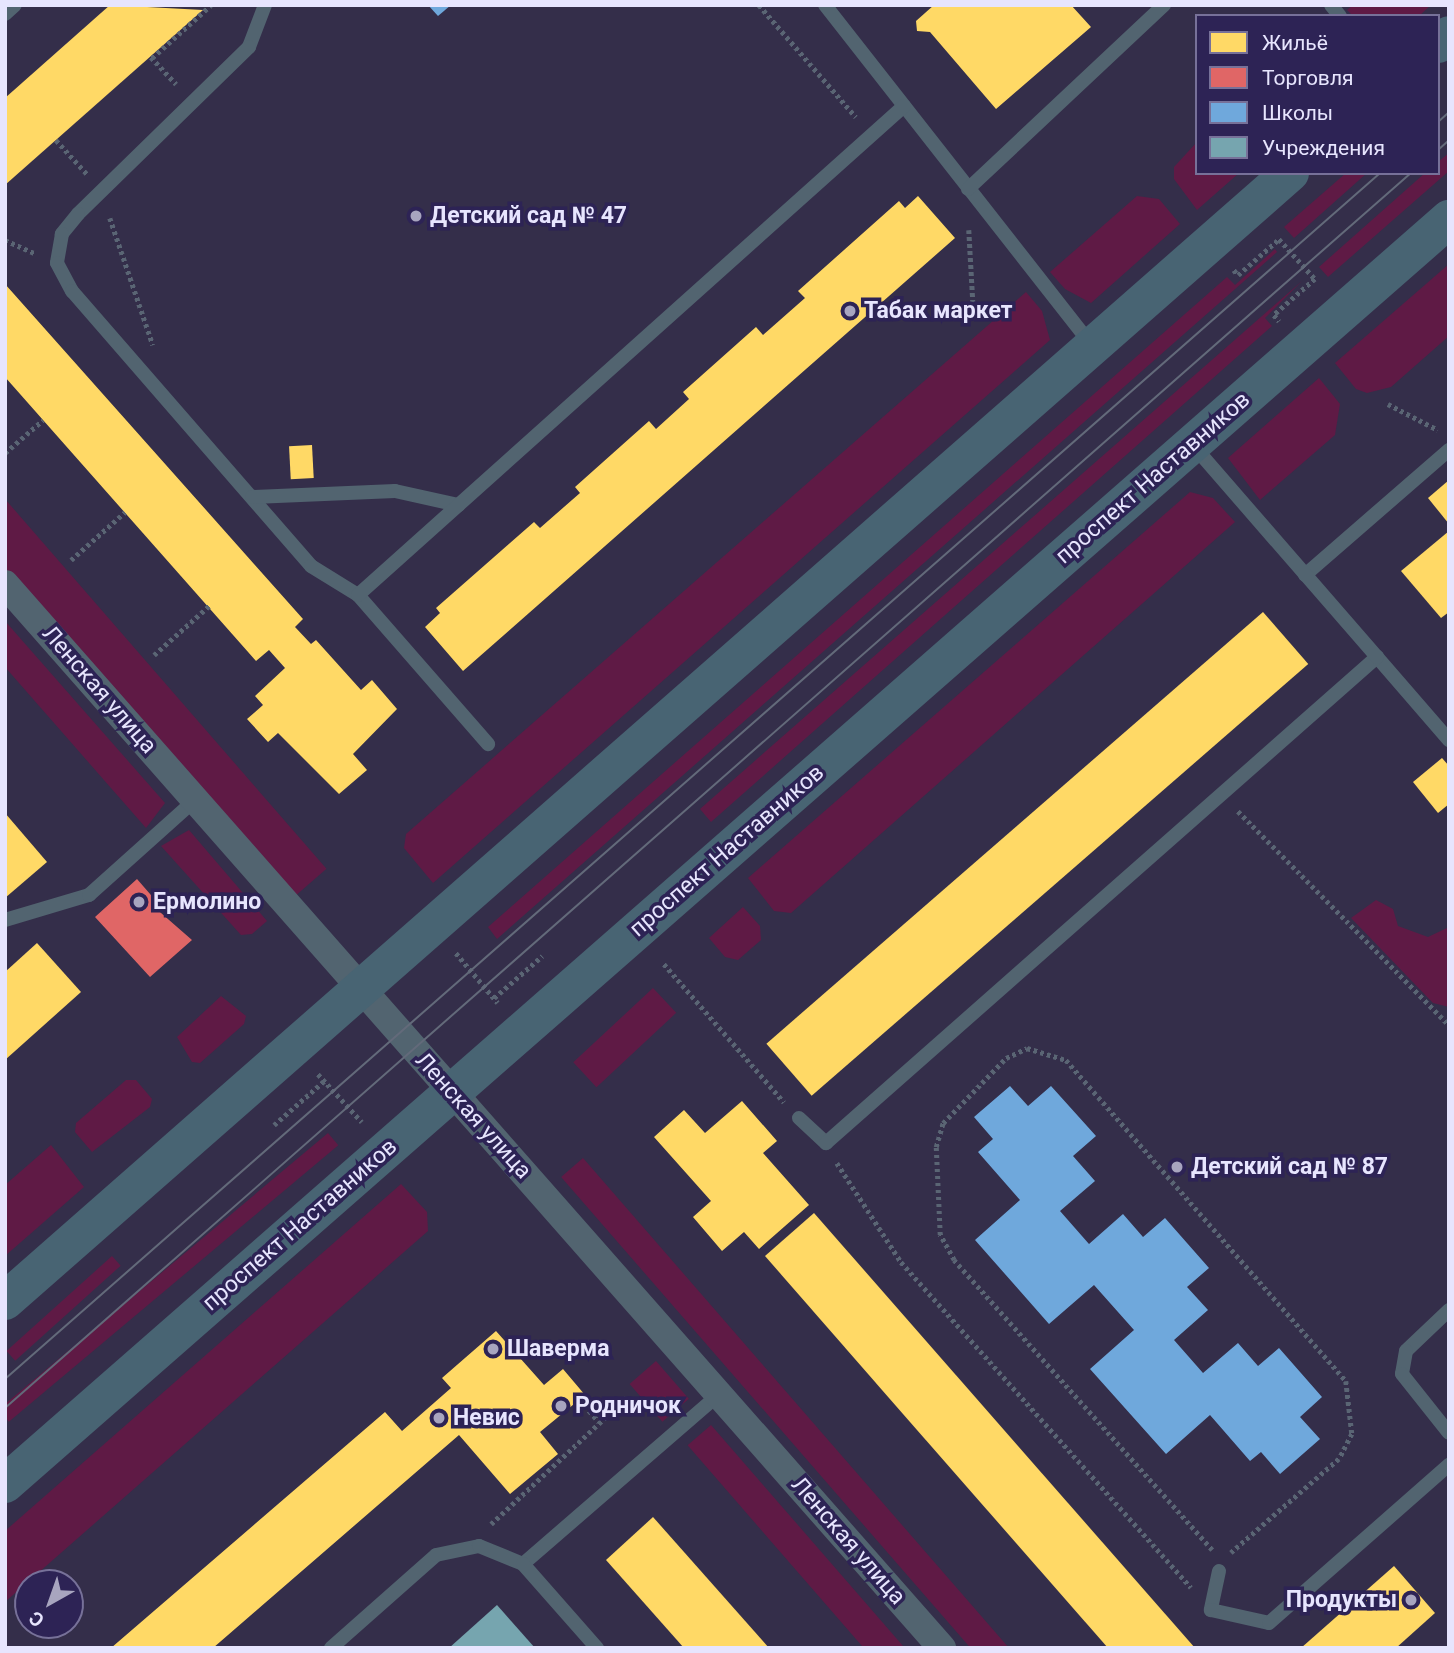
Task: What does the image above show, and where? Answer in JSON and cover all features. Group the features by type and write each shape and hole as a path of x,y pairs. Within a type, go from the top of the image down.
{"main road":[{"path":"5,1301 1288,175"},
{"name":"проспект Наставников","path":"5,1484 1449,219"}],"street":[{"name":"Ленская улица","path":"5,584 942,1648"}],"lane":[{"path":"5,14 15,5"},
{"path":"265,5 249,47 102,190 62,234 57,263 72,291 311,566 358,595 488,744"},
{"path":"825,5 1093,346"},
{"path":"968,189 1160,7"},
{"path":"358,595 904,106"},
{"path":"1192,444 1449,740"},
{"path":"1305,575 1449,450"},
{"path":"252,497 395,491 458,505"},
{"path":"799,1118 826,1143 1218,791 1377,657"},
{"path":"5,920 89,895 195,800"},
{"path":"1449,1310 1406,1352 1402,1374 1449,1433"},
{"path":"523,1564 719,1394"},
{"path":"1221,1566 1210,1610 1269,1623 1449,1465"},
{"path":"331,1648 436,1555 479,1546 523,1564 597,1648"}],"path":[{"path":"193,102 151,57 211,5"},
{"path":"760,5 870,134"},
{"path":"55,140 102,190 176,409"},
{"path":"968,189 974,320"},
{"path":"1231,268 1238,275 1279,239 1315,279 1274,315 1282,324"},
{"path":"1388,404 1449,432"},
{"path":"5,453 43,420"},
{"path":"71,560 125,512"},
{"path":"154,655 209,606"},
{"path":"1218,791 1449,1025"},
{"path":"453,949 503,1009"},
{"path":"494,998 542,956"},
{"path":"664,964 799,1118"},
{"path":"1027,1048 1066,1060 1346,1381 1352,1434 1339,1459 1221,1566 954,1260 940,1235 936,1147 943,1123 1006,1058 1027,1048"},
{"path":"315,1071 367,1128"},
{"path":"274,1125 324,1081"},
{"path":"826,1143 901,1262 1210,1610"},
{"path":"479,1546 488,1527 626,1398"},
{"path":"580,1400 599,1422"}],"shaded area":[{"path":"1353,5 1431,5 1421,14 1351,14 1347,10"},
{"path":"1195,144 1195,175 1237,175 1197,210 1174,179 1174,167"},
{"path":"1449,153 1449,171 1328,277 1319,267 1423,175 1440,175 1440,160"},
{"path":"1344,175 1365,175 1294,238 1284,227"},
{"path":"1137,196 1159,199 1180,224 1091,303 1065,289 1050,272"},
{"path":"1275,249 1277,252 497,939 488,927 1227,277 1235,285"},
{"path":"1449,264 1449,336 1391,387 1367,393 1356,389 1335,363"},
{"path":"1302,281 1265,318 1272,326 711,822 700,809"},
{"path":"1026,292 1042,311 1050,340 433,883 404,848 406,834"},
{"path":"1319,378 1340,404 1335,435 1260,500 1228,458"},
{"path":"1190,492 1213,498 1235,522 791,913 774,911 748,878"},
{"path":"5,499 326,869 292,899 5,569"},
{"path":"5,621 165,803 146,828 5,667"},
{"path":"189,830 267,921 252,934 241,935 161,846"},
{"path":"1376,900 1393,909 1398,926 1428,937 1449,927 1449,1007 1433,1003 1351,918"},
{"path":"743,907 760,926 761,940 738,960 725,957 709,938"},
{"path":"653,988 676,1013 596,1087 573,1062"},
{"path":"221,996 246,1016 244,1024 200,1063 192,1062 177,1037"},
{"path":"126,1080 136,1080 152,1099 150,1107 92,1152 75,1132 76,1123"},
{"path":"328,1133 338,1145 9,1422 5,1417 5,1404"},
{"path":"51,1145 84,1187 5,1256 5,1185"},
{"path":"583,1158 1009,1648 971,1648 561,1177"},
{"path":"401,1184 427,1212 428,1231 43,1569 14,1569 14,1594 5,1602 5,1531"},
{"path":"112,1256 121,1266 15,1361 6,1351"},
{"path":"656,1361 689,1399 662,1422 630,1384"},
{"path":"711,1425 905,1648 864,1648 688,1445"}],"building: Жильё":[{"path":"110,5 203,10 5,185 5,98"},
{"path":"934,5 1071,5 1091,27 996,109 930,32 917,31 916,21"},
{"path":"918,196 955,238 463,671 425,627 440,613 436,608 534,522 540,528 580,493 575,487 649,421 656,429 689,399 683,392 756,327 763,335 805,298 798,291 899,201 905,208"},
{"path":"5,284 303,619 295,627 311,644 316,640 361,690 372,680 397,709 353,754 367,770 339,794 278,733 268,742 247,719 263,705 255,696 285,668 269,650 256,661 5,377"},
{"path":"312,445 314,478 291,479 289,446"},
{"path":"1449,480 1449,524 1428,498"},
{"path":"1449,531 1449,612 1441,618 1401,571"},
{"path":"1263,612 1308,664 812,1096 766,1044"},
{"path":"1442,758 1449,766 1449,804 1438,813 1413,782"},
{"path":"5,813 47,862 5,898"},
{"path":"37,943 81,992 5,1060 5,972"},
{"path":"742,1101 777,1141 763,1153 809,1205 759,1249 744,1232 722,1251 693,1217 711,1201 654,1137 684,1110 705,1133"},
{"path":"814,1213 1195,1648 1108,1648 896,1406 765,1256"},
{"path":"496,1331 544,1385 563,1369 585,1395 540,1432 558,1454 510,1494 459,1435 213,1648 111,1648 385,1412 402,1431 451,1388 442,1378"},
{"path":"653,1517 769,1648 684,1648 606,1560"},
{"path":"1394,1566 1435,1613 1396,1648 1301,1648"}],"building: Торговля":[{"path":"137,879 157,902 153,906 192,940 150,977 95,917"}],"building: Школы":[{"path":"428,5 451,5 438,16"},
{"path":"1010,1086 1028,1106 1051,1086 1096,1136 1073,1156 1095,1181 1060,1211 1089,1244 1123,1214 1143,1237 1165,1218 1209,1268 1187,1287 1208,1310 1174,1340 1203,1373 1238,1343 1258,1366 1279,1348 1322,1397 1300,1417 1320,1439 1280,1474 1261,1452 1250,1461 1210,1415 1166,1454 1090,1369 1134,1330 1094,1285 1049,1324 975,1240 1020,1200 978,1152 993,1139 974,1117"}],"building: Учреждения":[{"path":"497,1605 535,1648 449,1648"}],"tram line":[{"path":"1440,120 1449,112"},
{"path":"1440,148 1449,140"},
{"path":"5,1379 1378,175"},
{"path":"5,1408 1409,175"}],"place":[{"name":"Детский сад № 47","path":"416,216"},
{"name":"Табак маркет","path":"850,311"},
{"name":"Ермолино","path":"139,902"},
{"name":"Детский сад № 87","path":"1177,1167"},
{"name":"Шаверма","path":"493,1349"},
{"name":"Родничок","path":"561,1406"},
{"name":"Невис","path":"439,1418"},
{"name":"Продукты","path":"1411,1600"}]}
